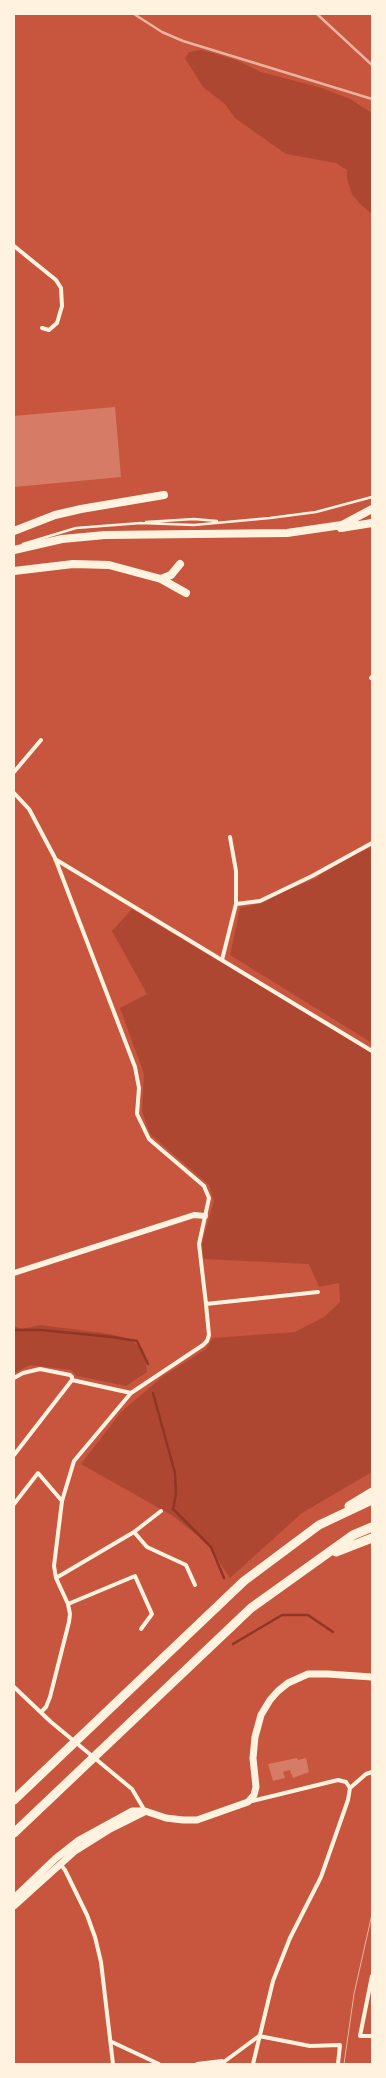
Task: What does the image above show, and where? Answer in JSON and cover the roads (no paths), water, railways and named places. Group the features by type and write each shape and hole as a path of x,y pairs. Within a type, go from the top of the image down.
{"highway":[{"path":"14,531 54,515 164,495"},
{"path":"14,550 56,540 105,535 287,533 342,525 372,509"},
{"path":"14,550 105,537 267,536 330,530 372,523"},
{"path":"14,571 73,564 109,566 161,579 186,593"},
{"path":"161,579 172,575 180,564"},
{"path":"14,1800 244,1581 319,1525 372,1492"},
{"path":"319,1525 372,1500"},
{"path":"14,1833 251,1608 325,1556 352,1535 372,1527"},
{"path":"325,1556 372,1538"}],"main road":[{"path":"14,1898 58,1861 90,1841 145,1811 177,1820 197,1820 248,1802 254,1795 256,1787 253,1758 255,1737 261,1715 270,1700 278,1691 288,1683 308,1674 372,1677"},
{"path":"14,1906 58,1861"}],"street":[{"path":"14,246 56,280 61,288 62,306 57,323 49,330 42,328"},
{"path":"14,772 41,740"},
{"path":"14,793 29,809 55,858 135,1067 139,1088 137,1114 149,1139 204,1186 209,1198 199,1244 206,1304 207,1341 131,1393 74,1461 62,1501 54,1566 56,1578 68,1604 70,1614 69,1622 50,1697 46,1707 41,1712"},
{"path":"222,960 236,904 236,871 230,837"},
{"path":"236,904 260,901 312,876 372,843"},
{"path":"55,858 372,1051"},
{"path":"14,1273 194,1215 205,1216"},
{"path":"206,1304 318,1292"},
{"path":"14,1378 23,1373 40,1369 70,1375 72,1380"},
{"path":"72,1380 131,1393"},
{"path":"14,1455 72,1380"},
{"path":"14,1504 38,1473 62,1501"},
{"path":"56,1578 134,1532 161,1511"},
{"path":"134,1532 147,1547 186,1564 196,1585"},
{"path":"68,1604 135,1576 152,1614 141,1629"},
{"path":"14,1687 57,1727 132,1789 145,1811"},
{"path":"254,2064 259,2036 273,1981 290,1938 321,1877 348,1800 350,1788 366,1774 372,1772"},
{"path":"248,1802 338,1780 346,1782 350,1788"},
{"path":"58,1861 65,1870 87,1915 95,1937 101,1962 112,2042 113,2064"},
{"path":"372,1976 360,2036 372,2036"},
{"path":"197,2064 222,2062 259,2036 310,2046 340,2044 338,2064"},
{"path":"112,2042 159,2064"}],"lane":[{"path":"140,523 194,525 316,512 372,497"},
{"path":"14,550 34,539 76,528 175,519 221,522"}],"waterway":[{"path":"14,1330 41,1330 137,1341 148,1364"},
{"path":"153,1393 175,1473 176,1494 173,1509 211,1547 224,1578"},
{"path":"233,1644 282,1615 308,1615 333,1632"}],"tram line":[{"path":"344,2064 354,1994 372,1914"}],"railway":[{"path":"134,14 162,32 183,41 372,99"},
{"path":"317,14 372,65"}]}
